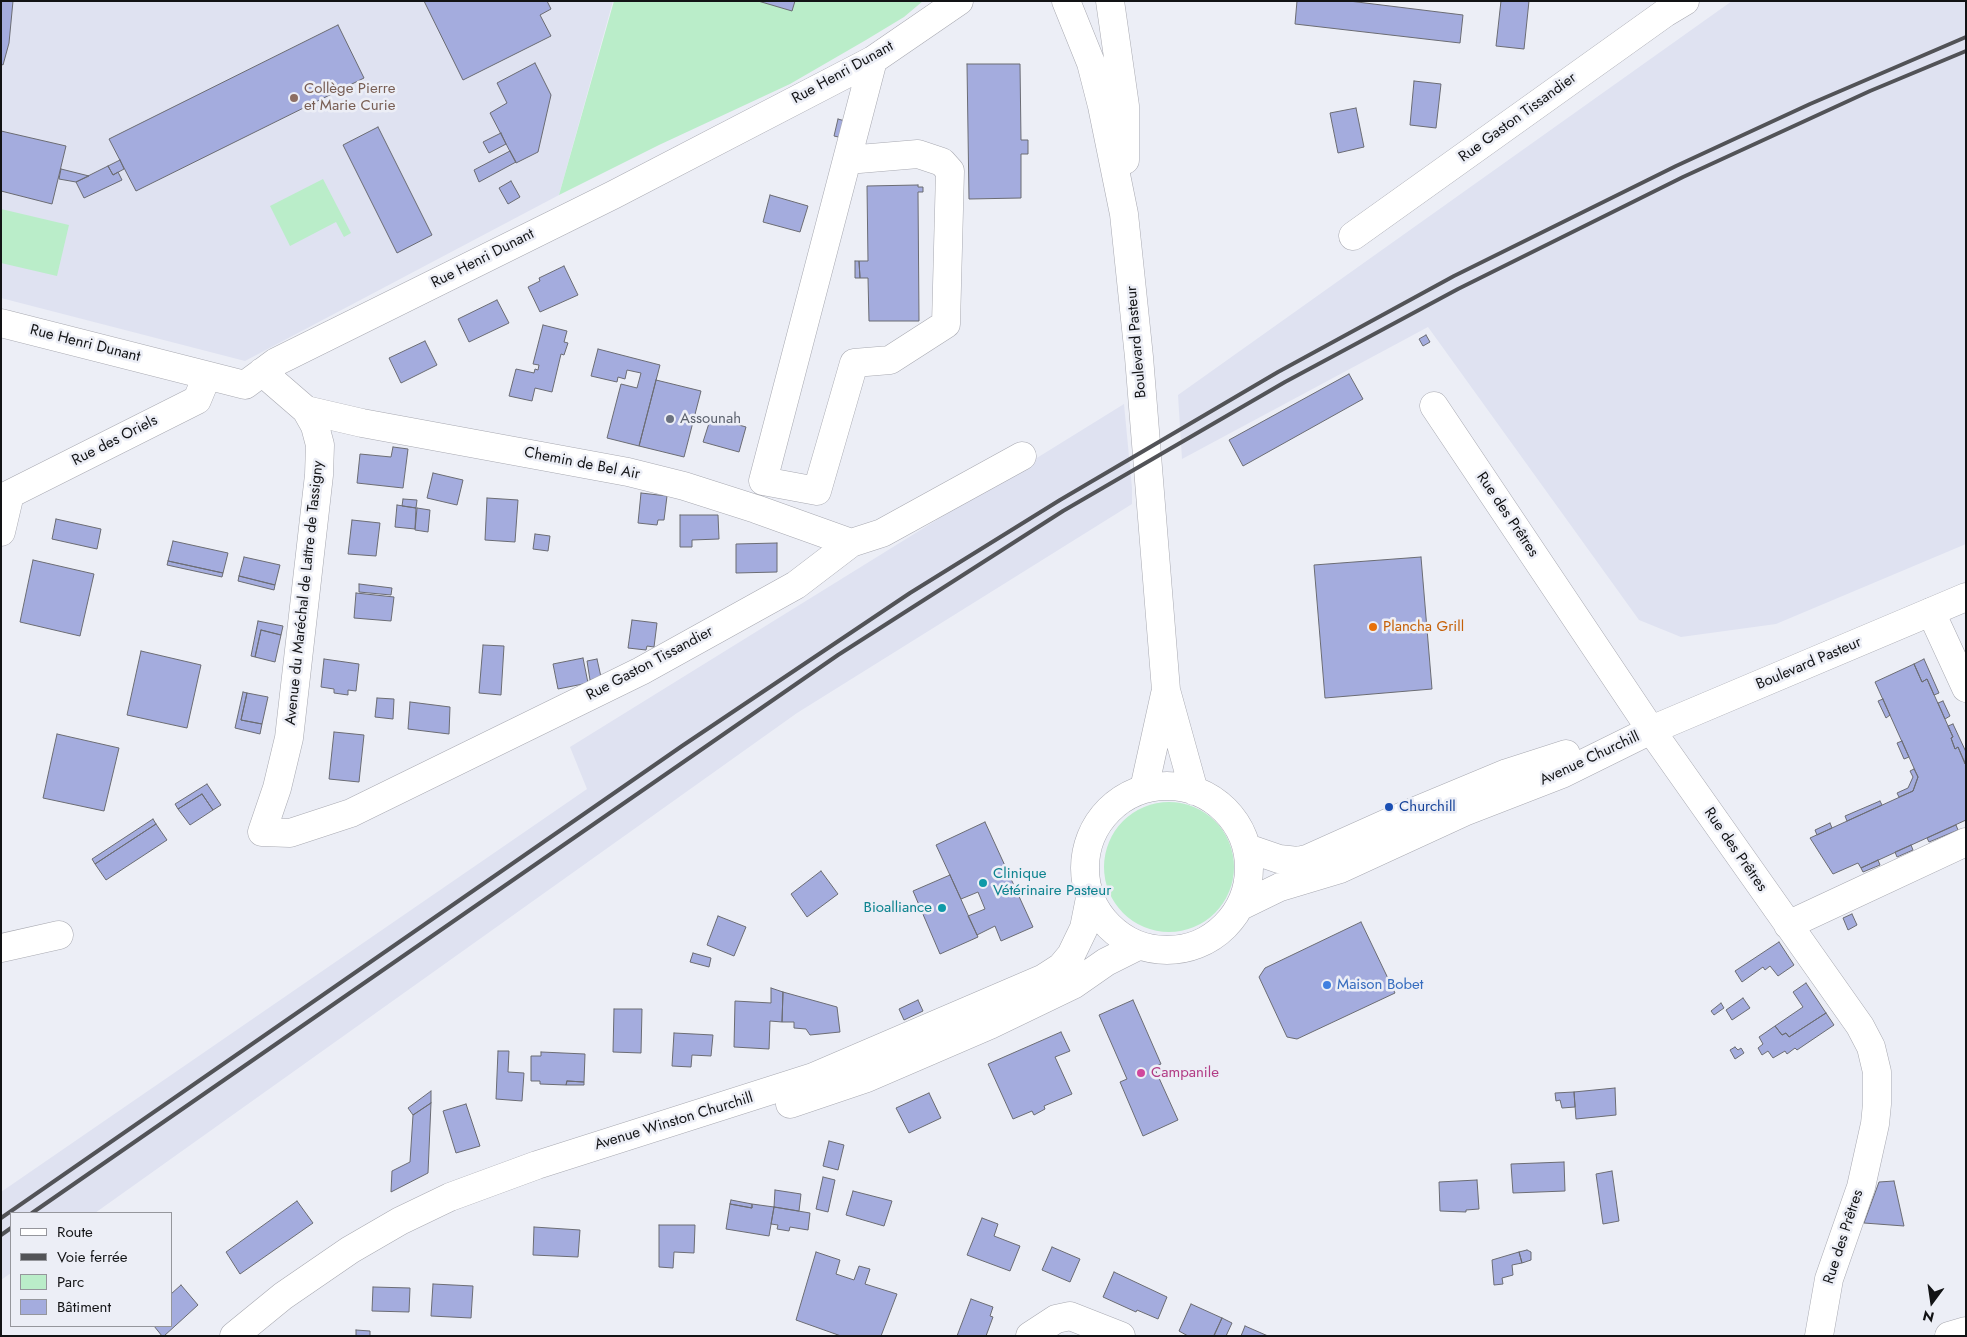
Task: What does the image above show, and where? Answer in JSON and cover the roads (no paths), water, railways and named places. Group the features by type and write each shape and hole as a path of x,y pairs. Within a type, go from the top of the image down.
{"main road":[{"name":"Boulevard Pasteur","path":"1066,1 1091,63 1124,214 1138,350 1166,690"},
{"path":"1110,1 1126,106 1124,214"},
{"name":"Rue Gaston Tissandier","path":"1353,236 1665,13 1685,1"},
{"name":"Rue Henri Dunant","path":"1,323 245,385 276,362 613,195 873,60 950,5"},
{"path":"847,160 918,154 942,162 950,171 946,324 890,360 854,364 818,491 764,481 847,160 873,60"},
{"name":"Avenue du Maréchal de Lattre de Tassigny","path":"262,372 306,410 315,426 320,445 319,475 289,738 277,788 262,832"},
{"name":"Rue des Oriels","path":"6,493 197,400 207,376"},
{"name":"Rue des Prêtres","path":"1434,406 1652,730 1860,1026 1871,1046 1877,1072 1878,1104 1875,1124 1861,1188 1830,1278 1819,1336"},
{"name":"Chemin de Bel Air","path":"306,410 362,423 628,472 684,486 851,543"},
{"name":"Rue Gaston Tissandier","path":"262,832 290,833 351,813 606,688 796,585 851,543 882,533 1022,456"},
{"path":"1,532 6,493"},
{"name":"Boulevard Pasteur","path":"1652,730 1966,596"},
{"path":"1931,612 1966,688"},
{"path":"1144,789 1166,690"},
{"path":"1166,690 1194,790"},
{"name":"Avenue Churchill","path":"1247,848 1280,859 1298,861 1307,859 1507,773 1556,756 1652,730"},
{"name":"Avenue Churchill","path":"1241,906 1280,887 1340,868 1464,812 1562,774 1652,730"},
{"path":"1168,786 1194,790 1217,803 1227,812 1236,823 1247,848 1249,877 1241,906 1223,929 1197,945 1168,951 1138,946 1109,927 1090,898 1086,884 1085,858 1093,832 1109,810 1131,794 1144,789 1168,786"},
{"path":"1788,925 1966,842"},
{"name":"Avenue Winston Churchill","path":"234,1336 283,1296 350,1250 400,1221 450,1196 537,1165 813,1077 1044,978 1061,967 1071,955 1084,928 1090,898"},
{"path":"1,948 59,935"},
{"name":"Avenue Winston Churchill","path":"261,1336 291,1311 340,1276 448,1215 500,1194 875,1075 1053,996 1073,985 1106,962 1138,946"},
{"path":"1030,1336 1056,1319 1070,1316 1121,1336"},
{"path":"1949,1336 1966,1331"}],"railway":[{"path":"1,1218 682,746 910,593 1060,500 1278,372 1454,276 1676,166 1810,104 1966,37"},
{"path":"33,1212 838,655 1063,511 1285,382 1458,289 1683,177 1870,91 1966,51"},
{"path":"1,1235 10,1229"}],"place":[{"name":"Collège Pierre et Marie Curie","path":"294,98"},
{"name":"Assounah","path":"670,419"},
{"name":"Plancha Grill","path":"1373,627"},
{"name":"Churchill","path":"1389,807"},
{"name":"Clinique Vétérinaire Pasteur","path":"983,883"},
{"name":"Bioalliance","path":"942,908"},
{"name":"Maison Bobet","path":"1327,985"},
{"name":"Campanile","path":"1141,1073"}]}
